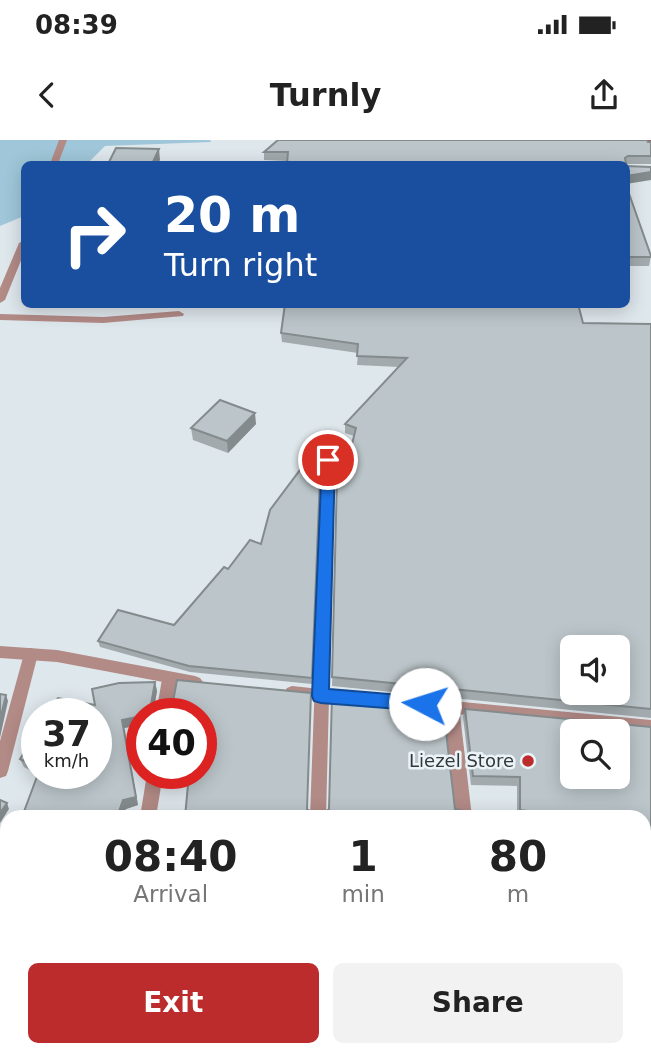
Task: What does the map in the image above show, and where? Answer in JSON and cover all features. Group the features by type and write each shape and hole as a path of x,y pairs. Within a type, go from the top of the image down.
{"main road":[{"path":"648,140 651,147"}],"street":[{"path":"55,161 63,140"},
{"path":"0,300 21,250"},
{"path":"0,317 103,320 179,314"},
{"path":"318,810 328,460"},
{"path":"0,652 118,665 170,679 211,684"},
{"path":"0,771 31,654"},
{"path":"167,698 170,679"},
{"path":"279,691 651,727"},
{"path":"451,706 463,810"},
{"path":"149,810 153,789"}],"shaded area":[{"path":"0,140 211,142 105,146 90,161 21,161 21,217 0,226"}],"building":[{"path":"278,140 651,142 651,156 628,156 626,161 287,161 288,152 264,152"},
{"path":"116,148 159,149 153,161 110,161"},
{"path":"630,166 651,167 651,172 630,175"},
{"path":"630,196 651,256 630,257"},
{"path":"284,308 579,308 583,323 651,324 651,709 611,705 630,705 630,635 560,635 560,700 332,677 337,478 343,480 356,428 345,424 407,358 357,356 358,344 281,333"},
{"path":"220,400 255,413 227,441 191,428"},
{"path":"300,470 320,476 312,678 189,666 98,641 118,610 174,625 224,567 228,569 250,540 261,544 270,510"},
{"path":"177,680 311,693 308,810 186,810 188,789 217,789 217,698 174,698"},
{"path":"155,682 152,698 126,698 126,719 122,720 126,742 126,789 135,789 136,797 123,800 119,810 25,810 32,789 112,789 112,698 94,698 92,689 119,683"},
{"path":"0,694 6,695 0,720"},
{"path":"332,695 443,706 455,809 460,810 328,810"},
{"path":"465,709 568,719 560,719 560,789 630,789 630,725 651,727 651,810 520,810 520,777 473,776"},
{"path":"0,800 7,803 0,810"}],"place":[{"name":"Liezel Store","path":"528,761"}],"route":[{"path":"328,460 321,696 425,704"}]}
